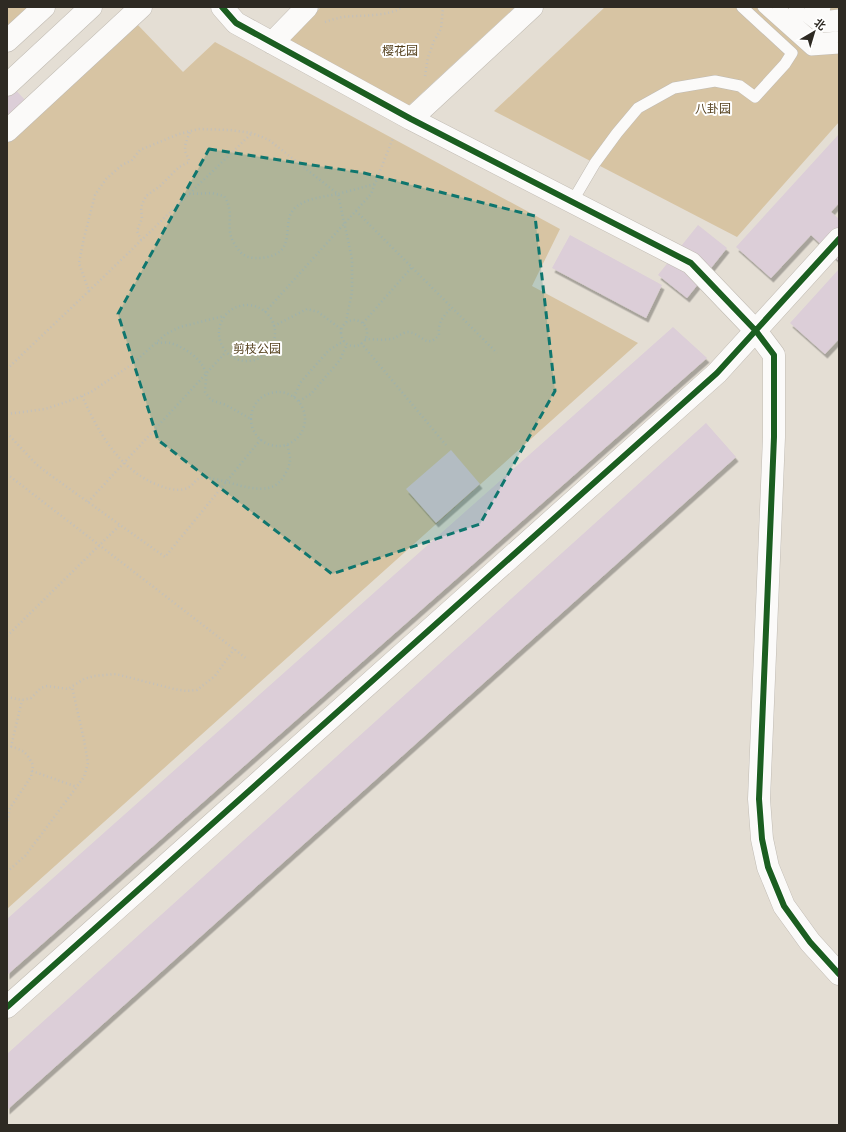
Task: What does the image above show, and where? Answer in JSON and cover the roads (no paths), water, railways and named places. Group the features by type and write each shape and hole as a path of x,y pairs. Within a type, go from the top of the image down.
{"street":[{"path":"7,42 44,7"},
{"path":"7,85 91,7"},
{"path":"7,131 141,7"},
{"path":"222,7 236,23 411,119 691,263 756,331 774,355 774,437 759,799 762,839 768,867 784,906 810,942 839,974"},
{"path":"411,119 532,7"},
{"path":"272,43 313,15"},
{"path":"7,1007 717,373 839,239"}],"lane":[{"path":"572,202 595,163 638,108 674,88 715,81 740,86 755,97 785,64 792,53 742,7"},
{"path":"763,7 811,50 839,48"},
{"path":"778,7 815,39 839,37"},
{"path":"794,7 822,17 839,26"},
{"path":"810,7 822,17 839,15"},
{"path":"811,50 822,17"},
{"path":"775,37 784,26"}],"park label":[{"name":"樱花园","path":"400,51"},
{"name":"八卦园","path":"713,109"},
{"name":"剪枝公园","path":"257,349"}]}
